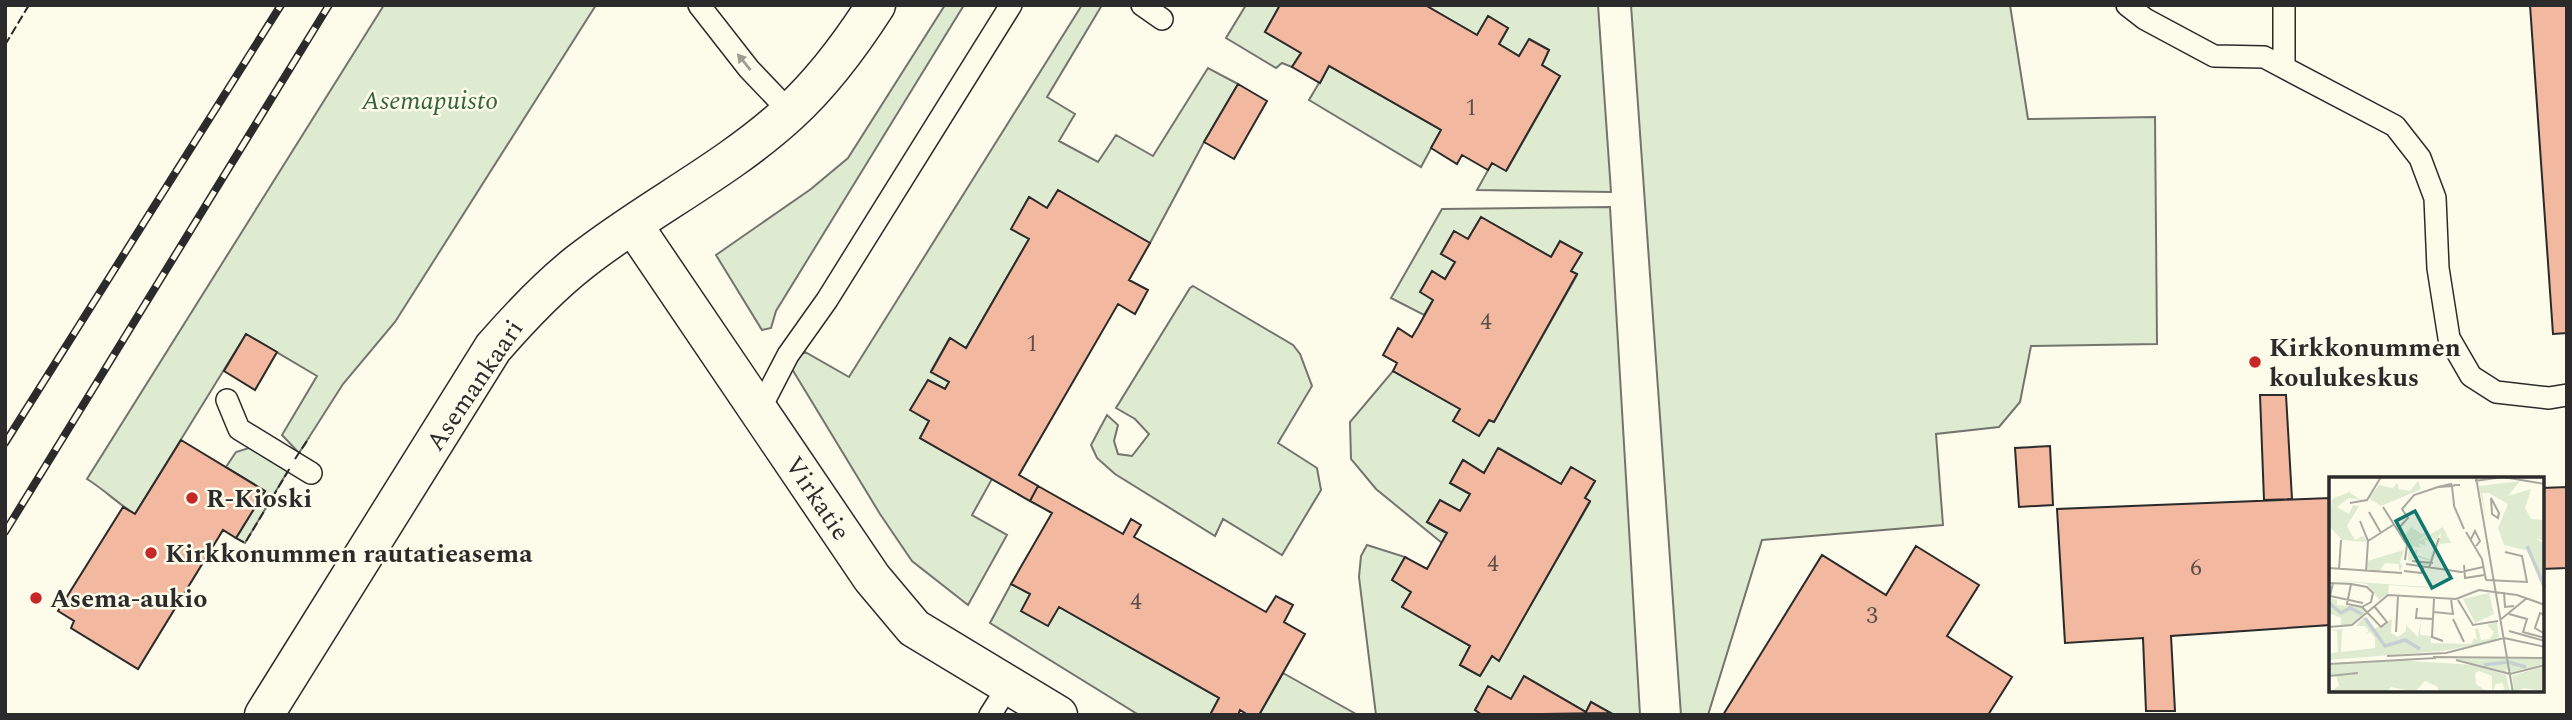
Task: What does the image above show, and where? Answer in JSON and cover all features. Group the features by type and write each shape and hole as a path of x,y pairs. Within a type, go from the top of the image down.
{"street":[{"name":"Asemankaari","path":"264,715 493,348 526,310 580,262 754,142 790,112 830,70 876,5"},
{"name":"Virkatie","path":"634,225 872,578 914,628 1000,700 1058,715"}],"lane":[{"path":"699,5 749,69 790,112"},
{"path":"759,411 788,355 827,300 1011,5"},
{"path":"1142,5 1162,19"},
{"path":"2127,5 2145,19 2214,56 2264,57 2395,126 2420,158 2435,198 2438,268 2449,338 2471,376 2496,392 2549,398 2567,395"},
{"path":"2284,5 2284,67"},
{"path":"227,400 239,429 311,473"}],"green space":[{"name":"Asemapuisto","path":"384,5 596,5 395,322 343,384 299,453 282,435 317,376 246,334 135,514 87,479"},
{"path":"945,5 964,5 776,311 771,328 762,330 716,255 811,189 848,158"},
{"path":"1082,5 1102,5 1047,97 1075,114 1059,141 1098,162 1116,135 1153,156 1208,68 1238,84 1150,243 1058,190 1047,208 1030,198 1029,239 966,348 949,339 931,371 949,382 945,389 928,380 911,410 929,421 920,438 992,479 972,515 1007,535 968,605 912,561 880,514 789,364 805,352 849,377"},
{"path":"1246,5 1280,5 1265,32 1301,53 1292,67 1282,63 1276,68 1226,38"},
{"path":"1425,5 1598,5 1611,192 1477,190 1492,163 1507,170 1560,76 1542,65 1549,50 1530,39 1519,56 1499,44 1508,28 1489,17 1477,35"},
{"path":"1631,5 2010,5 2028,119 2155,117 2157,344 2031,346 2020,402 1999,427 1936,434 1943,525 1762,540 1708,715 1681,715"},
{"path":"1329,66 1441,130 1421,167 1309,100"},
{"path":"1610,207 1640,715 1610,715 1591,702 1586,712 1524,676 1511,699 1488,687 1475,710 1482,715 1376,715 1359,577 1361,556 1367,545 1405,557 1392,580 1411,592 1402,607 1470,646 1460,665 1480,676 1492,656 1499,660 1590,502 1585,498 1595,481 1571,467 1561,484 1499,448 1484,473 1463,460 1450,483 1470,494 1460,511 1440,500 1427,522 1447,533 1442,543 1376,489 1351,459 1350,422 1393,371 1460,409 1454,421 1479,436 1489,420 1494,422 1577,275 1571,271 1582,253 1560,241 1551,257 1481,217 1468,239 1454,231 1441,254 1455,262 1445,279 1432,272 1433,300 1424,315 1391,298 1442,209"},
{"path":"1193,286 1293,345 1300,354 1312,386 1278,443 1317,468 1321,490 1282,555 1223,519 1215,536 1115,474 1097,458 1091,445 1107,415 1118,425 1114,441 1118,454 1132,456 1149,434 1135,419 1116,408"},
{"path":"252,447 289,469 245,543 236,538 265,491 226,467 236,452"},
{"path":"1011,584 1059,607 1219,698 1210,715 1139,715 990,623"},
{"path":"1283,673 1356,714 1356,715 1259,715"}],"building":[{"path":"1280,5 1425,5 1477,35 1488,16 1508,28 1499,44 1519,56 1529,39 1549,50 1542,65 1560,76 1506,171 1492,163 1488,170 1462,155 1457,164 1431,148 1441,130 1329,66 1320,83 1292,67 1301,53 1265,32"},
{"path":"2530,5 2567,5 2567,333 2553,334"},
{"path":"1238,84 1267,101 1234,159 1204,142"},
{"path":"1058,190 1150,243 1129,280 1148,290 1135,314 1118,304 1019,475 1038,486 1030,501 920,438 929,421 910,410 928,380 945,389 949,382 931,372 950,338 966,348 1029,239 1011,229 1029,197 1047,208"},
{"path":"1481,217 1551,257 1560,241 1582,253 1571,271 1577,274 1494,422 1489,420 1479,436 1453,421 1460,409 1393,371 1397,363 1383,355 1398,328 1412,337 1418,327 1433,300 1420,292 1432,271 1445,279 1455,262 1441,254 1454,231 1468,239"},
{"path":"246,334 277,352 255,390 224,371"},
{"path":"2260,395 2286,395 2292,499 2264,500"},
{"name":"Kirkkonummen rautatieasema","path":"181,440 265,491 236,538 223,530 138,669 71,628 74,621 58,611 123,507 135,514"},
{"path":"2050,446 2053,505 2019,507 2015,448"},
{"path":"1498,448 1561,484 1571,467 1595,481 1585,498 1590,501 1499,661 1492,656 1480,676 1460,665 1470,646 1402,607 1411,592 1392,580 1405,557 1427,569 1447,533 1427,522 1440,500 1460,511 1470,494 1450,483 1463,460 1484,473"},
{"path":"1038,486 1123,534 1131,519 1141,525 1134,537 1266,612 1276,596 1293,605 1284,622 1305,634 1259,715 1248,715 1240,710 1238,715 1210,715 1219,698 1059,607 1048,626 1021,611 1030,594 1011,584 1052,513 1030,501"},
{"path":"2567,487 2567,568 2544,569 2544,488"},
{"path":"2329,498 2329,625 2171,636 2175,711 2146,711 2143,638 2065,643 2057,509"},
{"path":"1916,546 1979,585 1947,636 2012,677 1988,715 1723,715 1822,555 1886,595"},
{"path":"1524,676 1586,712 1591,702 1611,713 1482,715 1475,710 1488,686 1511,699"}],"railway":[{"path":"5,443 281,5"},
{"path":"5,532 329,5"}],"fence":[{"path":"5,45 29,5"},
{"path":"295,459 309,438"},
{"path":"236,538 245,543 290,468"}],"place":[{"name":"Kirkkonummen koulukeskus","path":"2255,362"},
{"name":"R-Kioski","path":"192,498"},
{"name":"Kirkkonummen rautatieasema","path":"151,553"},
{"name":"Asema-aukio","path":"36,598"}]}
